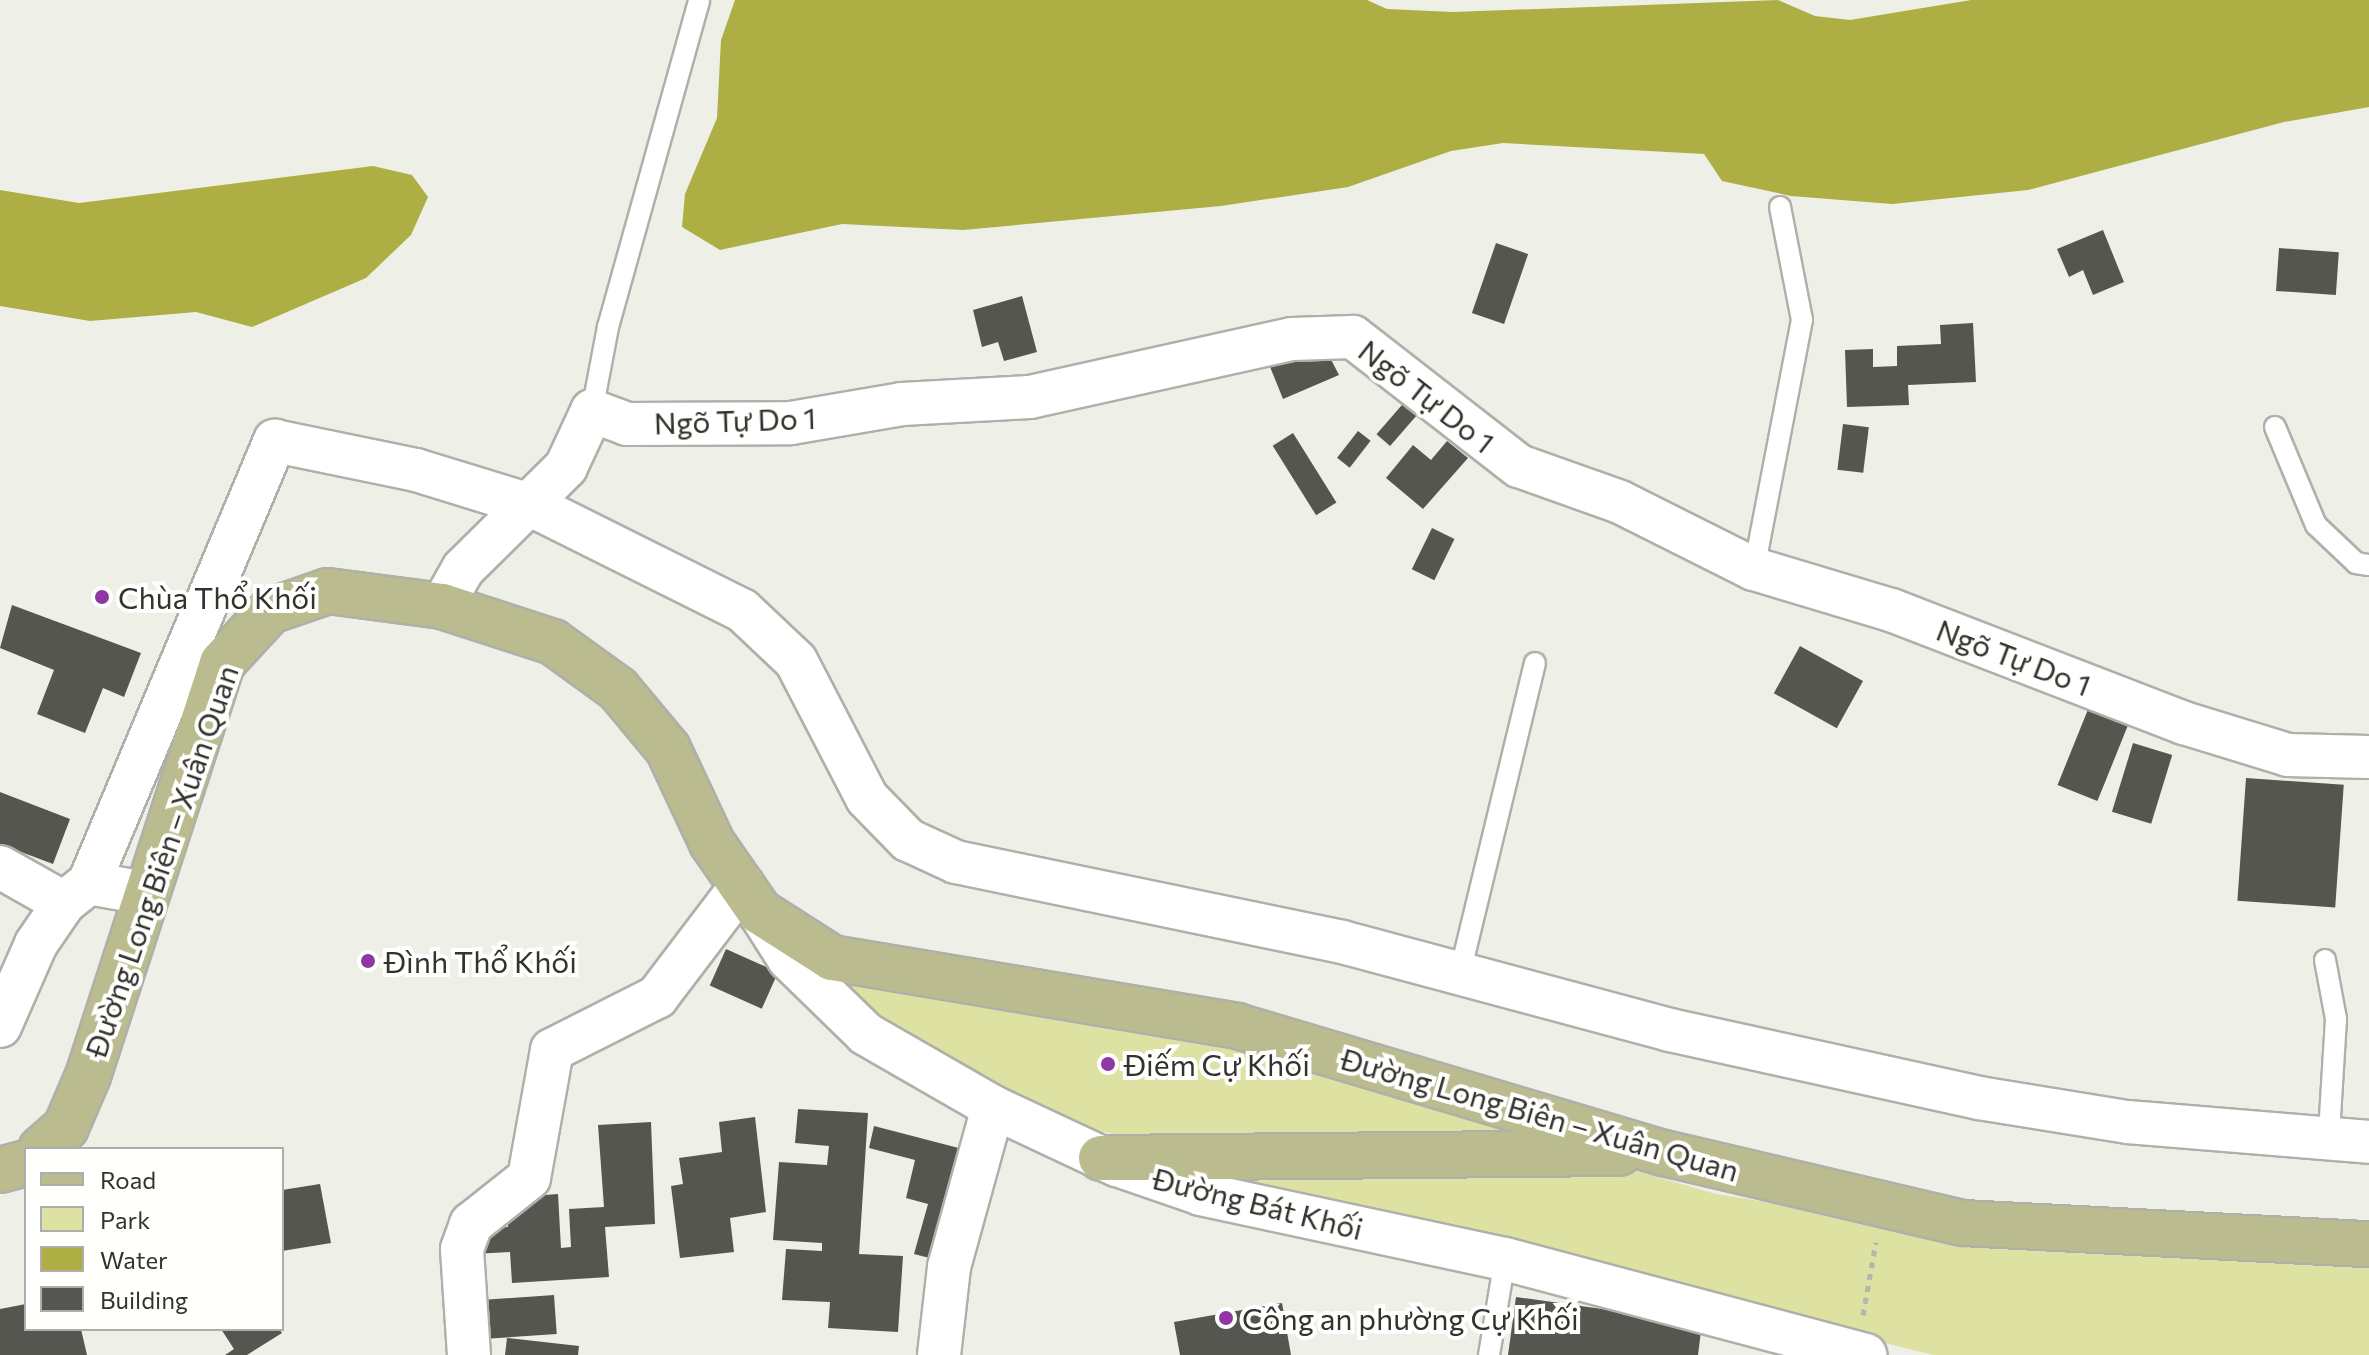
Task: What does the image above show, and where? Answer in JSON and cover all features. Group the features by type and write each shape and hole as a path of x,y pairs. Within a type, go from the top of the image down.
{"main road":[{"name":"Đường Long Biên – Xuân Quan","path":"43,1147 66,1127 88,1076 144,893 222,663 270,611 328,591 442,606 553,642 618,689 668,749 712,843 760,912 832,958 1237,1026 1664,1153 1963,1223 2369,1244"},
{"path":"1101,1158 1664,1153"},
{"path":"0,1170 24,1164"}],"street":[{"name":"Ngõ Tự Do 1","path":"592,411 627,424 791,423 902,404 1030,397 1292,339 1353,337 1519,466 1620,502 1754,569 1891,610 2199,728 2288,755 2369,757"},
{"path":"442,606 463,569 533,506 566,467 592,411"},
{"path":"0,1026 36,944 77,893 275,441 416,470 533,506 742,610 796,661 867,798 908,840 956,862 1342,942 1459,977 1799,1061 1979,1098 2128,1122 2349,1138"},
{"path":"0,867 77,893 144,893"},
{"path":"469,1355 462,1249 471,1224 529,1178 552,1050 657,997 742,885"},
{"name":"Đường Bát Khối","path":"742,885 789,959 843,1016 993,1107 1101,1158 1201,1194 1505,1259 1724,1336 1860,1354"},
{"path":"939,1355 949,1267 993,1107"}],"lane":[{"path":"592,411 608,327 699,0"},
{"path":"1754,569 1802,320 1780,207"},
{"path":"2275,427 2316,525 2356,563 2369,565"},
{"path":"1459,977 1535,663"},
{"path":"2325,960 2336,1019 2349,1138"},
{"path":"1489,1355 1505,1259"}],"path":[{"path":"1860,1354 1882,1205"}],"green space":[{"path":"831,975 1254,1054 1566,1137 1169,1142 1117,1135 1074,1125 933,1053 866,1010"},
{"path":"1626,1168 1716,1194 2027,1244 2140,1256 2369,1259 2369,1355 1933,1355 1240,1181"}],"water":[{"path":"735,0 1367,0 1387,9 1453,12 1778,0 1815,16 1850,20 1971,0 2369,0 2369,107 2284,122 2028,190 1892,204 1791,196 1722,181 1704,154 1503,143 1451,151 1348,187 1221,206 963,230 842,224 720,250 682,227 685,194 717,118 721,40"},
{"path":"373,166 412,175 428,197 411,235 366,278 252,327 196,312 90,321 0,306 0,190 79,203"}],"building":[{"path":"2103,230 2124,282 2093,295 2083,270 2069,277 2057,249"},
{"path":"1496,243 1528,254 1504,324 1472,313"},
{"path":"2279,248 2339,252 2336,295 2276,291"},
{"path":"1022,296 1037,352 1004,361 998,342 982,347 973,310"},
{"path":"1973,323 1976,382 1908,385 1909,405 1847,407 1845,350 1873,349 1873,367 1897,366 1897,346 1941,344 1940,325"},
{"path":"1320,338 1339,375 1283,399 1262,347"},
{"path":"1408,398 1422,410 1390,446 1377,434"},
{"path":"1843,424 1869,427 1863,473 1837,470"},
{"path":"1358,431 1371,441 1350,468 1337,458"},
{"path":"1293,433 1336,503 1316,515 1273,446"},
{"path":"1447,441 1468,458 1423,509 1386,478 1413,445 1431,460"},
{"path":"1432,528 1454,539 1434,580 1412,569"},
{"path":"12,605 141,653 124,697 103,688 85,733 37,714 54,670 0,648"},
{"path":"1800,646 1863,681 1837,728 1774,693"},
{"path":"2089,707 2129,723 2097,801 2058,785"},
{"path":"2133,743 2172,755 2151,824 2112,812"},
{"path":"2246,778 2344,785 2335,908 2237,901"},
{"path":"0,792 70,819 53,864 0,844"},
{"path":"726,949 778,972 762,1009 710,986"},
{"path":"798,1109 868,1113 859,1254 903,1256 898,1332 828,1328 830,1302 782,1300 786,1249 822,1251 822,1243 773,1240 779,1162 827,1165 829,1146 795,1143"},
{"path":"755,1117 766,1212 730,1218 734,1252 680,1258 671,1186 683,1184 679,1158 722,1152 719,1122"},
{"path":"651,1122 655,1224 605,1227 609,1277 512,1283 510,1252 473,1254 472,1229 508,1227 506,1198 558,1194 561,1248 571,1247 569,1209 604,1207 598,1125"},
{"path":"874,1126 974,1152 945,1262 914,1254 928,1204 906,1198 915,1160 869,1148"},
{"path":"320,1184 331,1243 284,1251 284,1190"},
{"path":"554,1295 557,1334 491,1339 488,1300"},
{"path":"1516,1297 1702,1323 1698,1355 1508,1355"},
{"path":"1282,1303 1291,1355 1180,1355 1174,1322"},
{"path":"24,1304 24,1331 81,1331 87,1355 0,1355 0,1309"},
{"path":"222,1331 282,1333 247,1355 225,1355 234,1349"},
{"path":"507,1338 579,1346 578,1355 505,1355"}],"place":[{"name":"Chùa Thổ Khối","path":"102,597"},
{"name":"Đình Thổ Khối","path":"368,961"},
{"name":"Điếm Cự Khối","path":"1108,1064"},
{"name":"Công an phường Cự Khối","path":"1226,1318"}]}
